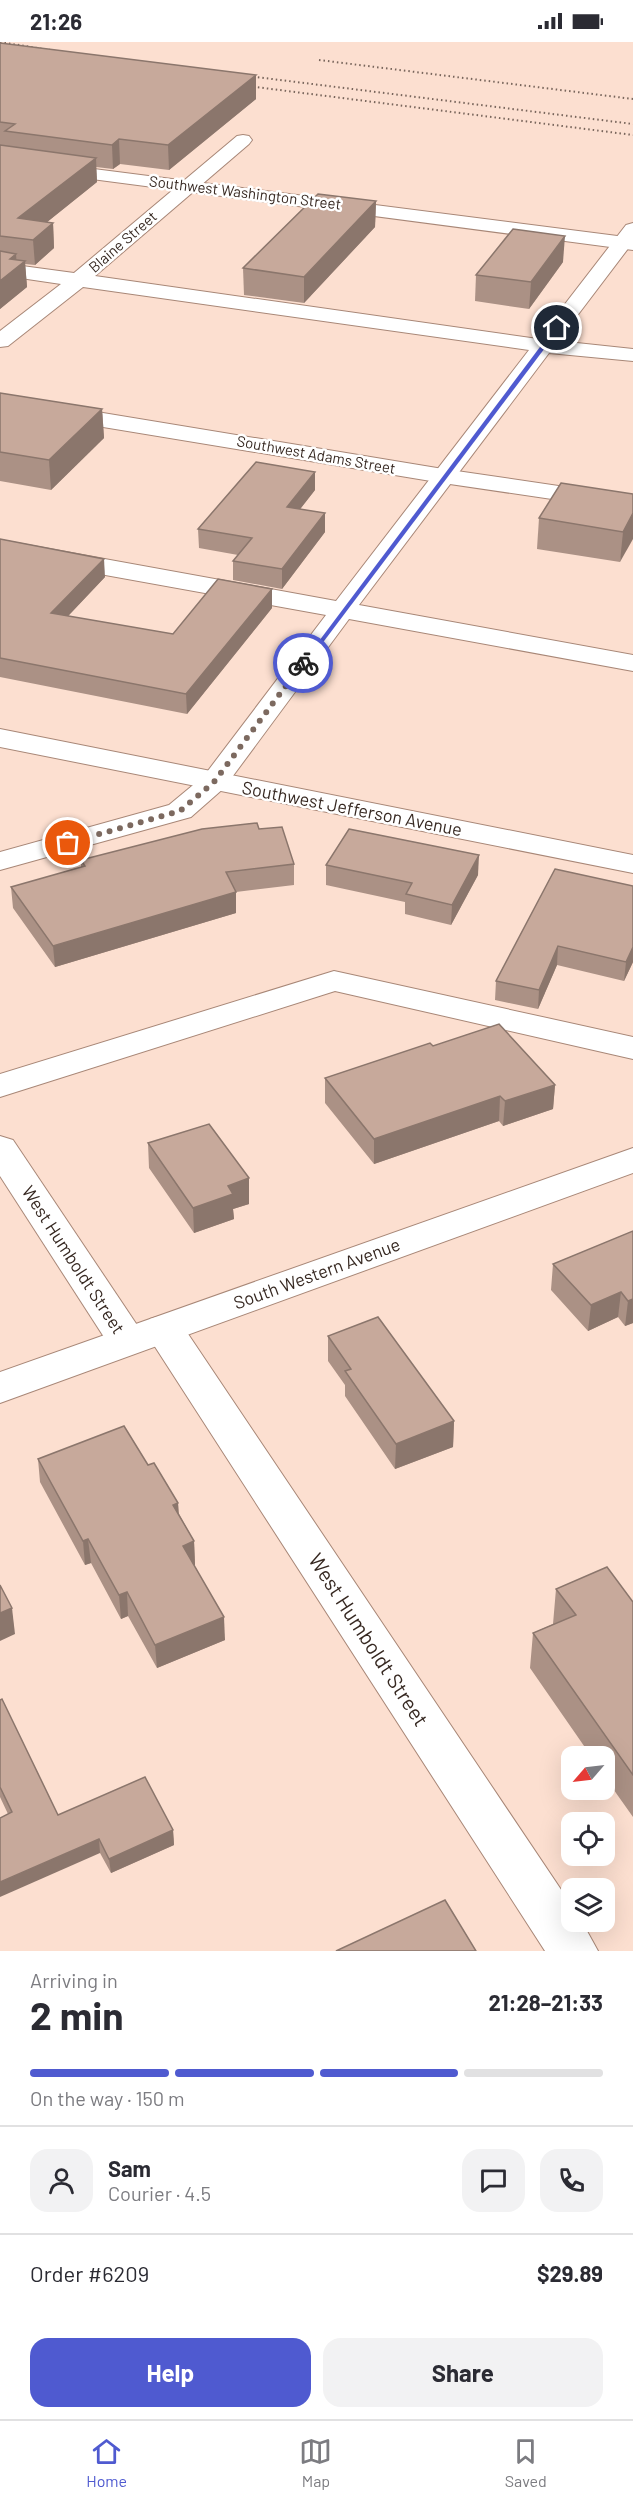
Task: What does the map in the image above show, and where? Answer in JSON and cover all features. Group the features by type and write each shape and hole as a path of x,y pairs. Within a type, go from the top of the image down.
{"street":[{"name":"Blaine Street","path":"0,341 79,280 243,140"},
{"name":"Southwest Washington Street","path":"0,162 630,238"},
{"path":"0,861 180,811 214,782 443,476 630,238"},
{"path":"0,269 544,346 633,355"},
{"name":"Southwest Adams Street","path":"0,403 443,476 633,504"},
{"path":"0,548 633,663"},
{"name":"Southwest Jefferson Avenue","path":"0,738 633,864"},
{"path":"0,1086 334,981 633,1048"},
{"name":"West Humboldt Street","path":"0,1148 146,1335 573,1951"},
{"name":"South Western Avenue","path":"0,1388 633,1160"}],"building":[{"path":"0,43 256,75 168,145 119,139 112,145 5,131 15,124 0,122"},
{"path":"0,145 96,158 18,218 53,223 33,240 0,236"},
{"path":"318,194 376,201 304,277 243,268"},
{"path":"513,229 565,236 531,282 476,275"},
{"path":"0,251 16,254 10,259 25,261 0,281"},
{"path":"0,393 102,409 49,460 0,452"},
{"path":"256,462 315,472 287,507 325,513 282,569 233,561 252,538 198,529"},
{"path":"561,483 633,494 633,513 623,532 539,518"},
{"path":"0,539 104,559 51,613 173,634 218,579 272,589 186,694 0,658"},
{"path":"257,823 259,829 282,827 294,864 226,872 236,892 53,946 11,887 85,866 81,860 202,829"},
{"path":"349,829 479,855 452,905 406,894 412,883 326,865"},
{"path":"555,869 633,886 633,947 626,962 558,946 539,990 496,981"},
{"path":"499,1024 555,1085 505,1101 500,1096 374,1139 325,1078 430,1043 433,1046"},
{"path":"209,1124 249,1178 228,1186 233,1194 193,1208 148,1143"},
{"path":"633,1231 633,1299 628,1301 621,1292 591,1305 553,1264"},
{"path":"378,1317 454,1421 396,1444 345,1371 351,1369 328,1336"},
{"path":"124,1426 148,1465 154,1463 178,1503 173,1505 194,1541 183,1546 224,1617 155,1645 127,1592 119,1595 88,1539 83,1541 38,1459"},
{"path":"607,1567 633,1602 633,1775 615,1749 615,1746 613,1746 533,1633 576,1615 556,1589"},
{"path":"0,1585 12,1608 0,1613"},
{"path":"2,1699 58,1815 145,1777 173,1830 109,1859 99,1839 0,1882 0,1818 12,1812 0,1787 0,1700"},
{"path":"445,1900 476,1951 336,1951"}],"railway":[{"path":"0,42 50,50"},
{"path":"319,60 633,99"},
{"path":"240,75 633,124"},
{"path":"240,85 633,135"}],"way so far":[{"path":"68,843 180,811 214,782 303,663"}],"route":[{"path":"303,663 557,328"}]}
